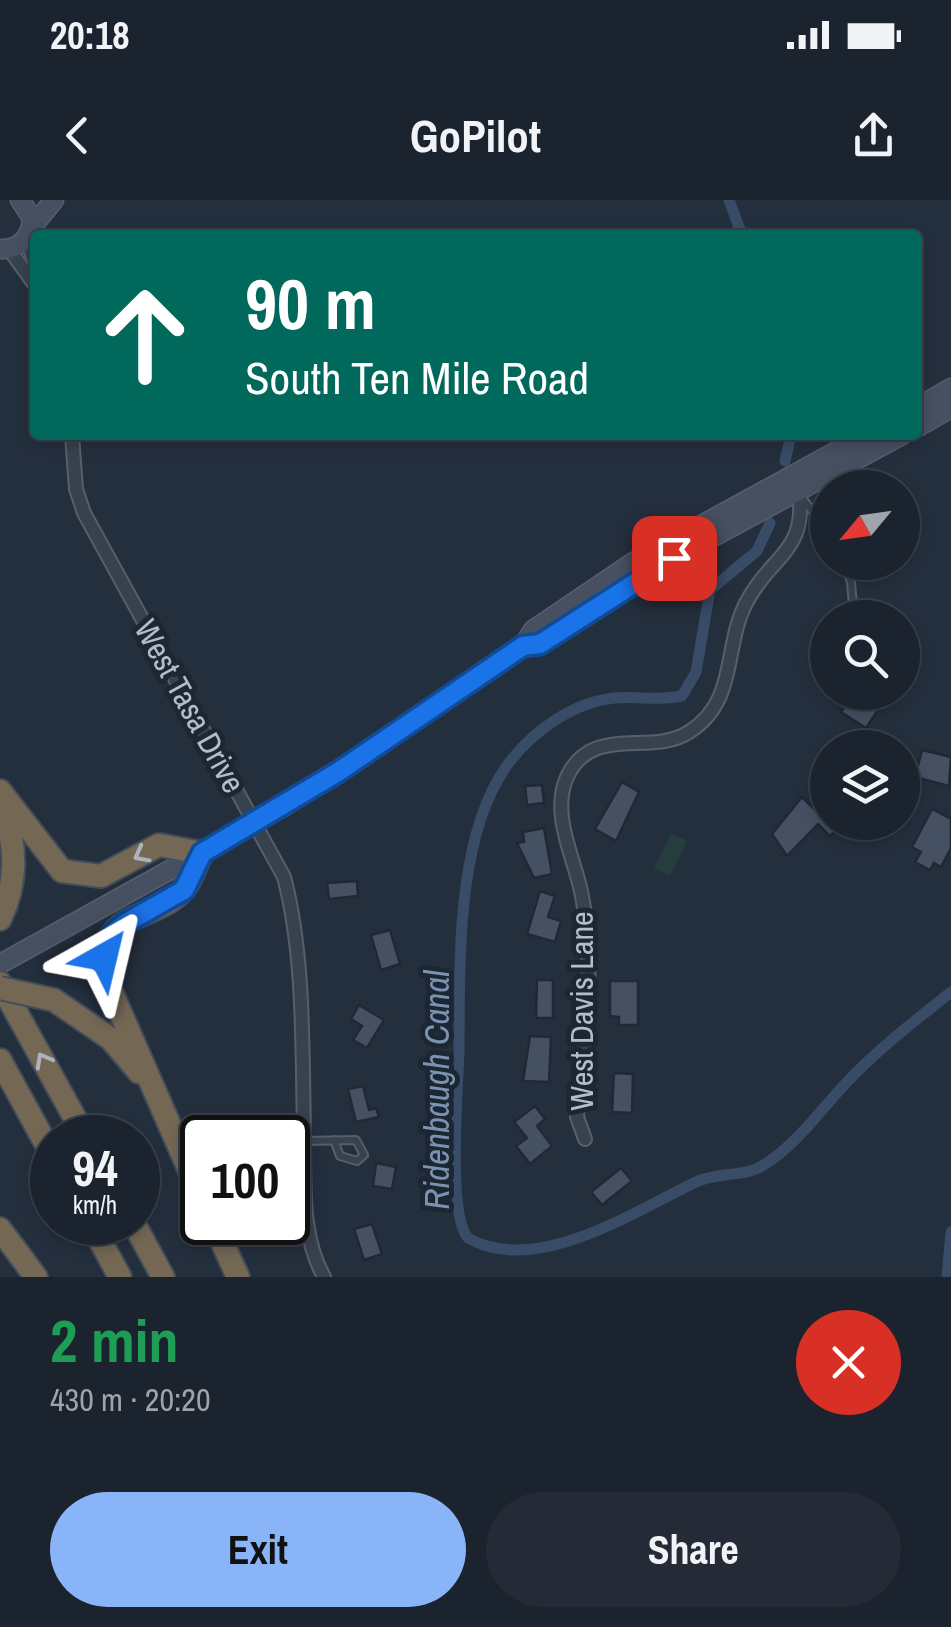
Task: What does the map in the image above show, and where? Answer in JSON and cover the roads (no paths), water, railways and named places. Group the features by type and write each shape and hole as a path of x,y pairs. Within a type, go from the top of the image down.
{"highway":[{"path":"0,790 62,871 101,876 159,845 202,853 184,890 113,933 104,957 107,982 180,1150"},
{"path":"0,806 12,829 14,876 2,916"},
{"path":"0,985 54,1000 111,1039 138,1070 164,1114"},
{"path":"0,985 73,1115"},
{"path":"0,1060 30,1115"},
{"path":"0,1229 36,1277"},
{"path":"103,1245 120,1277"},
{"path":"146,1245 163,1277"},
{"path":"224,1245 238,1277"}],"main road":[{"path":"5,249 30,232 29,210 22,200"},
{"path":"32,230 54,200"},
{"path":"922,422 939,403"},
{"path":"797,484 859,440"},
{"path":"0,964 285,806 523,646 533,630 605,580 891,440"},
{"path":"523,646 540,644 640,578 759,513 775,494"}],"street":[{"path":"5,249 30,279"},
{"name":"West Tasa Drive","path":"72,440 76,488 84,512 284,878 294,934 303,1115"},
{"name":"West Davis Lane","path":"586,1139 577,1117 588,951 582,896 564,828 561,799 568,776 600,746 682,736 714,709 728,681 745,605 794,542 797,484"},
{"name":"West Tasa Drive","path":"310,1245 324,1277"}],"lane":[{"path":"797,484 810,502"},
{"path":"310,1141 334,1140 356,1140 364,1155 357,1161 347,1160 340,1156 334,1140"}],"waterway":[{"name":"Ridenbaugh Canal","path":"729,200 740,230"},
{"name":"Ridenbaugh Canal","path":"785,461 790,440"},
{"name":"Ridenbaugh Canal","path":"770,523 757,551 710,590 696,672 682,696 615,698 569,712 518,752 491,793 469,864 461,941 456,1178 462,1225 468,1238 495,1248 524,1250 554,1245 615,1223 704,1179 762,1166 797,1138 872,1057 951,992"},
{"name":"Ridenbaugh Canal","path":"947,1277 951,1232"}]}
